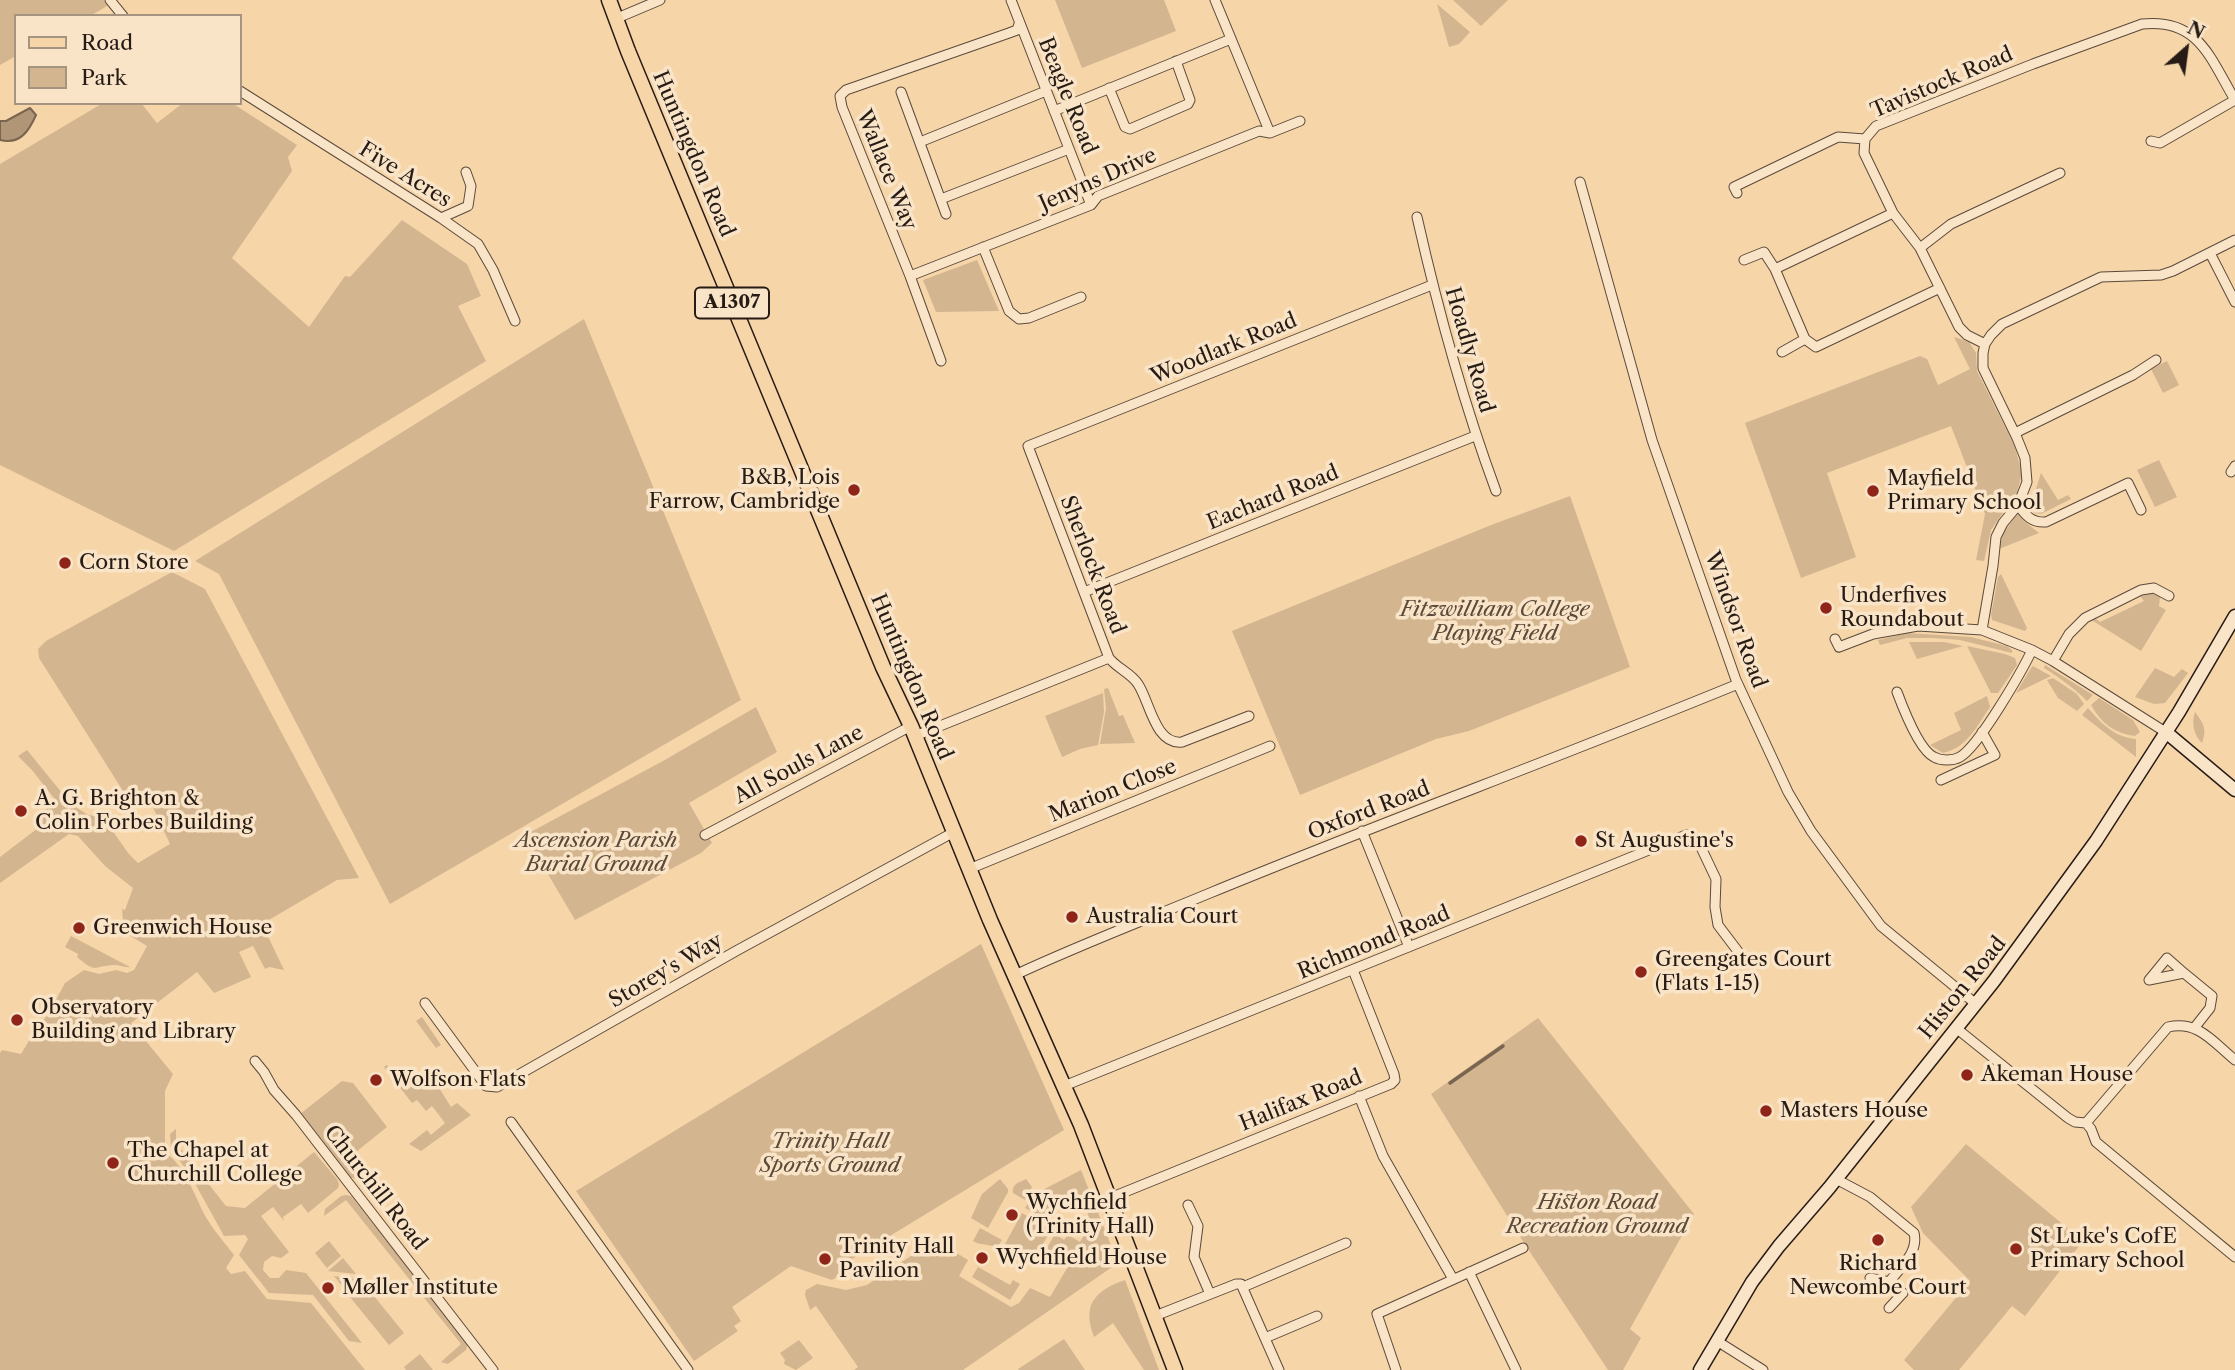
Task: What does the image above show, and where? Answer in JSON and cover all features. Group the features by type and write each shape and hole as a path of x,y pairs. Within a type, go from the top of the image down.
{"main road":[{"name":"Huntingdon Road","path":"609,0 883,667 913,731 1014,975 1064,1086 1175,1370"},
{"name":"Histon Road","path":"1700,1370 1752,1282 1779,1246 1836,1179 2022,946 2096,841 2166,733 2235,616"},
{"path":"2166,733 2235,790"}],"street":[{"path":"110,0 121,14"},
{"path":"615,19 660,0"},
{"name":"Beagle Road","path":"1011,0 1091,205"},
{"path":"1215,0 1270,133"},
{"name":"Tavistock Road","path":"1985,344 1962,331 1920,248 1893,213 1864,153 1865,139 1876,127 2033,64 2143,24 2158,22 2180,28 2200,41 2235,100"},
{"name":"Wallace Way","path":"941,361 840,96 846,90 1017,30 1019,24"},
{"path":"1054,111 1231,39"},
{"path":"1110,88 1125,127 1130,129 1188,104 1176,61"},
{"path":"901,92 946,214"},
{"path":"920,142 1046,92"},
{"name":"Five Acres","path":"242,93 478,244 493,270 515,321"},
{"path":"2151,141 2160,144 2235,100"},
{"name":"Jenyns Drive","path":"910,276 1091,205 1098,196 1259,131 1270,133 1300,121"},
{"path":"1737,193 1734,187 1838,137 1865,139"},
{"path":"941,200 1069,149"},
{"path":"441,218 468,206 471,186 466,172"},
{"path":"1920,248 1951,224 2060,173"},
{"name":"Windsor Road","path":"1580,182 1651,440 1738,684 1788,792 1811,831 1881,926 1976,1004"},
{"path":"1775,269 1893,213"},
{"name":"Hoadly Road","path":"1417,217 1475,436 1496,491"},
{"path":"1982,631 1996,537 2003,523 2018,505 2027,481 2027,471 2015,433 1983,368 1985,344 2002,324 2101,277 2161,275 2235,240"},
{"path":"983,247 1009,311 1018,319 1029,318 1081,297"},
{"path":"1744,260 1764,252 1775,269 1805,339 1816,347 1940,288"},
{"path":"2210,253 2235,302"},
{"name":"Woodlark Road","path":"1027,446 1433,285"},
{"path":"1782,352 1805,339"},
{"path":"2015,433 2133,375 2156,360"},
{"name":"Eachard Road","path":"1084,592 1475,436"},
{"name":"Sherlock Road","path":"913,731 1110,658 1027,446"},
{"path":"2018,505 2031,520 2046,522 2128,483 2141,510"},
{"path":"2053,660 2069,634 2085,618 2141,590 2154,588 2169,596"},
{"path":"1835,639 1839,647 1873,634 1918,626 1982,631 2053,660 2166,733"},
{"path":"1897,692 1921,744 1932,757 1942,760 1960,757 1982,732 2020,674 2032,650"},
{"path":"1110,658 1137,683 1162,734 1171,741 1182,742 1249,716"},
{"name":"Oxford Road","path":"1014,975 1362,831 1487,785 1738,684"},
{"name":"All Souls Lane","path":"705,835 913,731"},
{"path":"1941,779 1995,755 1982,732"},
{"name":"Marion Close","path":"969,869 1270,746"},
{"path":"1362,831 1409,947"},
{"name":"Storey's Way","path":"425,1003 486,1086 497,1087 724,957 954,832"},
{"name":"Richmond Road","path":"1064,1086 1686,835 1697,839 1716,879 1715,908 1718,925 1743,958"},
{"name":"Halifax Road","path":"1110,1198 1391,1084 1395,1080 1394,1074 1353,970"},
{"path":"2184,973 2212,996 2210,1008 2195,1027"},
{"path":"2086,1123 2168,1027 2180,1024 2195,1027 2235,1060"},
{"path":"1956,1028 2068,1118 2086,1123 2096,1142 2235,1258"},
{"name":"Churchill Road","path":"255,1061 274,1090 493,1370"},
{"path":"1359,1097 1383,1156 1453,1279"},
{"path":"511,1122 688,1370"},
{"path":"1836,1179 1870,1197 1914,1233 1914,1249 1889,1282"},
{"path":"1188,1205 1198,1226 1194,1257 1210,1294"},
{"path":"1155,1316 1346,1243"},
{"path":"1396,1370 1377,1314 1523,1248"},
{"path":"1469,1272 1516,1370"},
{"path":"1870,1278 1889,1282 1903,1293 1889,1308"},
{"path":"1240,1285 1279,1370"},
{"path":"1265,1338 1317,1316"},
{"path":"1717,1341 1763,1370"}],"green space":[{"path":"0,0 104,0 107,6 93,14 14,14 14,57 0,65"},
{"path":"1055,0 1164,0 1176,31 1082,68"},
{"path":"1453,0 1508,0 1481,26"},
{"path":"1437,4 1470,32 1459,44 1449,47"},
{"path":"100,105 143,105 157,123 180,105 235,105 297,145 288,157 292,171 232,258 309,327 345,276 350,277 402,220 467,264 481,296 458,306 486,361 174,551 0,465 0,164"},
{"path":"977,260 999,311 936,312 923,280"},
{"path":"584,319 741,700 390,904 219,574 195,561"},
{"path":"1954,337 1969,342 1976,353 1977,371 2015,447 2022,474 2017,492 1991,530 1984,561 1976,560 1985,514 1951,426 1827,473 1856,557 1801,578 1745,423 1920,356 1927,359 1938,385 1970,369"},
{"path":"2167,361 2179,385 2163,393 2151,369"},
{"path":"2159,460 2177,497 2155,507 2137,470"},
{"path":"2041,473 2058,500 2068,495 2071,499 2041,514 2034,513 2031,505"},
{"name":"Fitzwilliam College Playing Field","path":"1570,496 1630,667 1469,731 1436,739 1300,795 1232,631 1491,525"},
{"path":"2018,513 2039,533 1999,549 2003,533"},
{"path":"172,572 205,589 359,878 337,880 262,924 284,970 269,967 265,969 253,946 239,952 251,977 214,993 197,972 131,1023 173,1074 165,1091 165,1152 185,1174 207,1219 234,1255 226,1268 231,1274 245,1271 267,1299 311,1303 365,1370 0,1370 0,1053 2,1050 21,1054 39,1024 48,1015 65,983 84,970 99,974 116,970 127,973 134,970 147,946 124,932 122,909 125,910 133,888 105,866 78,836 69,834 0,883 0,857 38,828 33,818 57,802 18,756 27,750 71,804 88,815 103,817 138,863 170,844 150,801 130,802 39,658 38,649 46,641"},
{"path":"2001,574 2027,628 2025,631 1992,620 1998,577"},
{"path":"2153,592 2160,597 2159,606 2166,610 2141,651 2090,619 2094,617 2100,622 2144,601 2140,596"},
{"path":"1907,633 1971,637 2007,646 2012,653 1960,640 1907,638 1880,645 1878,640"},
{"path":"1909,642 1944,642 1963,646 1917,659"},
{"path":"1967,646 2015,658 2017,665 1998,693 1991,693"},
{"path":"2045,665 2093,695 2087,701 2067,683 2044,668"},
{"path":"2033,666 2051,676 2016,693 2031,668"},
{"path":"2155,668 2174,677 2182,669 2188,673 2165,703 2154,704 2135,697"},
{"path":"2053,678 2077,694 2084,704 2077,711 2058,698 2047,680"},
{"path":"1108,688 1119,716 1123,715 1135,743 1100,744 1106,708 1104,689"},
{"path":"1103,693 1104,712 1098,745 1062,757 1045,716"},
{"path":"1987,696 1990,707 1965,741 1943,753 1930,745 1961,730 1954,713"},
{"path":"2099,698 2133,720 2140,732 2135,736 2128,735 2104,722 2091,705"},
{"name":"Ascension Parish Burial Ground","path":"756,707 777,752 689,803 712,843 701,853 575,920 525,835 663,761"},
{"path":"2088,708 2115,733 2136,739 2136,757 2082,715"},
{"path":"2195,712 2204,727 2202,743 2194,729"},
{"path":"71,936 130,967 88,966 77,957 78,954 65,947"},
{"name":"Trinity Hall Sports Ground","path":"981,944 1064,1130 852,1259 855,1266 832,1280 791,1266 732,1307 741,1321 734,1326 738,1331 694,1361 576,1191"},
{"path":"422,1017 441,1045 436,1048 416,1021"},
{"name":"Histon Road Recreation Ground","path":"1538,1018 1694,1214 1630,1329 1641,1338 1623,1370 1608,1370 1431,1094"},
{"path":"387,1065 407,1090 430,1073 451,1107 457,1103 471,1115 421,1151 409,1144 427,1130 431,1135 445,1123 432,1106 426,1111 417,1100 412,1103 384,1067"},
{"path":"342,1081 353,1083 387,1127 351,1156 363,1173 356,1179 350,1177 300,1114"},
{"path":"176,1129 176,1143 226,1206 245,1208 314,1152 337,1179 338,1188 308,1213 301,1204 283,1217 284,1221 273,1207 261,1216 289,1252 281,1258 272,1256 264,1262 263,1270 270,1278 279,1278 286,1270 306,1273 362,1343 349,1341 313,1295 269,1293 239,1255 248,1239 245,1235 224,1236 193,1180 171,1148 170,1134"},
{"name":"St Luke's CofE Primary School","path":"1966,1144 2083,1241 2025,1316 2012,1306 1959,1370 1914,1370 1904,1360 1970,1281 1923,1233 1911,1207"},
{"path":"1081,1170 1118,1263 963,1370 854,1370 858,1367 816,1306 810,1310 806,1290 817,1284 846,1290 867,1285 935,1240 968,1260 959,1276 1011,1307 1019,1303 1030,1288 1050,1297 1070,1263 1051,1251 1043,1262 1040,1260 1055,1234 1064,1240 1068,1235 1080,1242 1091,1224 1084,1201 1051,1204 1044,1218 1025,1208 1033,1195"},
{"path":"1000,1179 1008,1192 988,1228 971,1218 982,1194"},
{"path":"1026,1179 1032,1187 1025,1200 1013,1193 1013,1190"},
{"path":"346,1195 351,1196 468,1343 466,1350 448,1364 441,1362 461,1344 346,1200 324,1216 325,1209"},
{"path":"1022,1213 1051,1230 1034,1260 1005,1244"},
{"path":"980,1228 1002,1240 997,1248 973,1241"},
{"path":"329,1241 341,1256 327,1268 315,1253"},
{"path":"343,1258 356,1274 328,1271"},
{"path":"978,1267 1010,1285 1013,1280 1020,1284 1010,1300 972,1277"},
{"path":"334,1276 361,1280 404,1333 389,1345 345,1291 348,1290 348,1285 342,1286"},
{"path":"1125,1280 1159,1370 1144,1370 1113,1323 1094,1337 1089,1316 1093,1301 1105,1289"},
{"path":"1064,1339 1085,1370 1018,1369"},
{"path":"799,1340 813,1358 796,1370 784,1364 785,1360 780,1353"},
{"path":"420,1354 433,1370 406,1370 404,1367"}],"shaded area":[{"path":"30,108 36,115 27,131 18,139 0,140 0,121 6,121"}],"waterway":[{"path":"1450,1083 1503,1046"}],"place":[{"name":"B&B, Lois Farrow, Cambridge","path":"854,490"},
{"name":"Mayfield Primary School","path":"1873,491"},
{"name":"Corn Store","path":"65,563"},
{"name":"Underfives Roundabout","path":"1826,608"},
{"name":"A. G. Brighton & Colin Forbes Building","path":"21,811"},
{"name":"St Augustine's","path":"1581,841"},
{"name":"Australia Court","path":"1072,917"},
{"name":"Greenwich House","path":"79,928"},
{"name":"Greengates Court (Flats 1-15)","path":"1641,972"},
{"name":"Observatory Building and Library","path":"17,1020"},
{"name":"Akeman House","path":"1967,1075"},
{"name":"Wolfson Flats","path":"376,1080"},
{"name":"Masters House","path":"1766,1111"},
{"name":"The Chapel at Churchill College","path":"113,1163"},
{"name":"Wychfield (Trinity Hall)","path":"1012,1215"},
{"name":"Richard Newcombe Court","path":"1878,1240"},
{"name":"St Luke's CofE Primary School","path":"2016,1249"},
{"name":"Wychfield House","path":"982,1258"},
{"name":"Trinity Hall Pavilion","path":"825,1259"},
{"name":"Møller Institute","path":"328,1288"}]}
